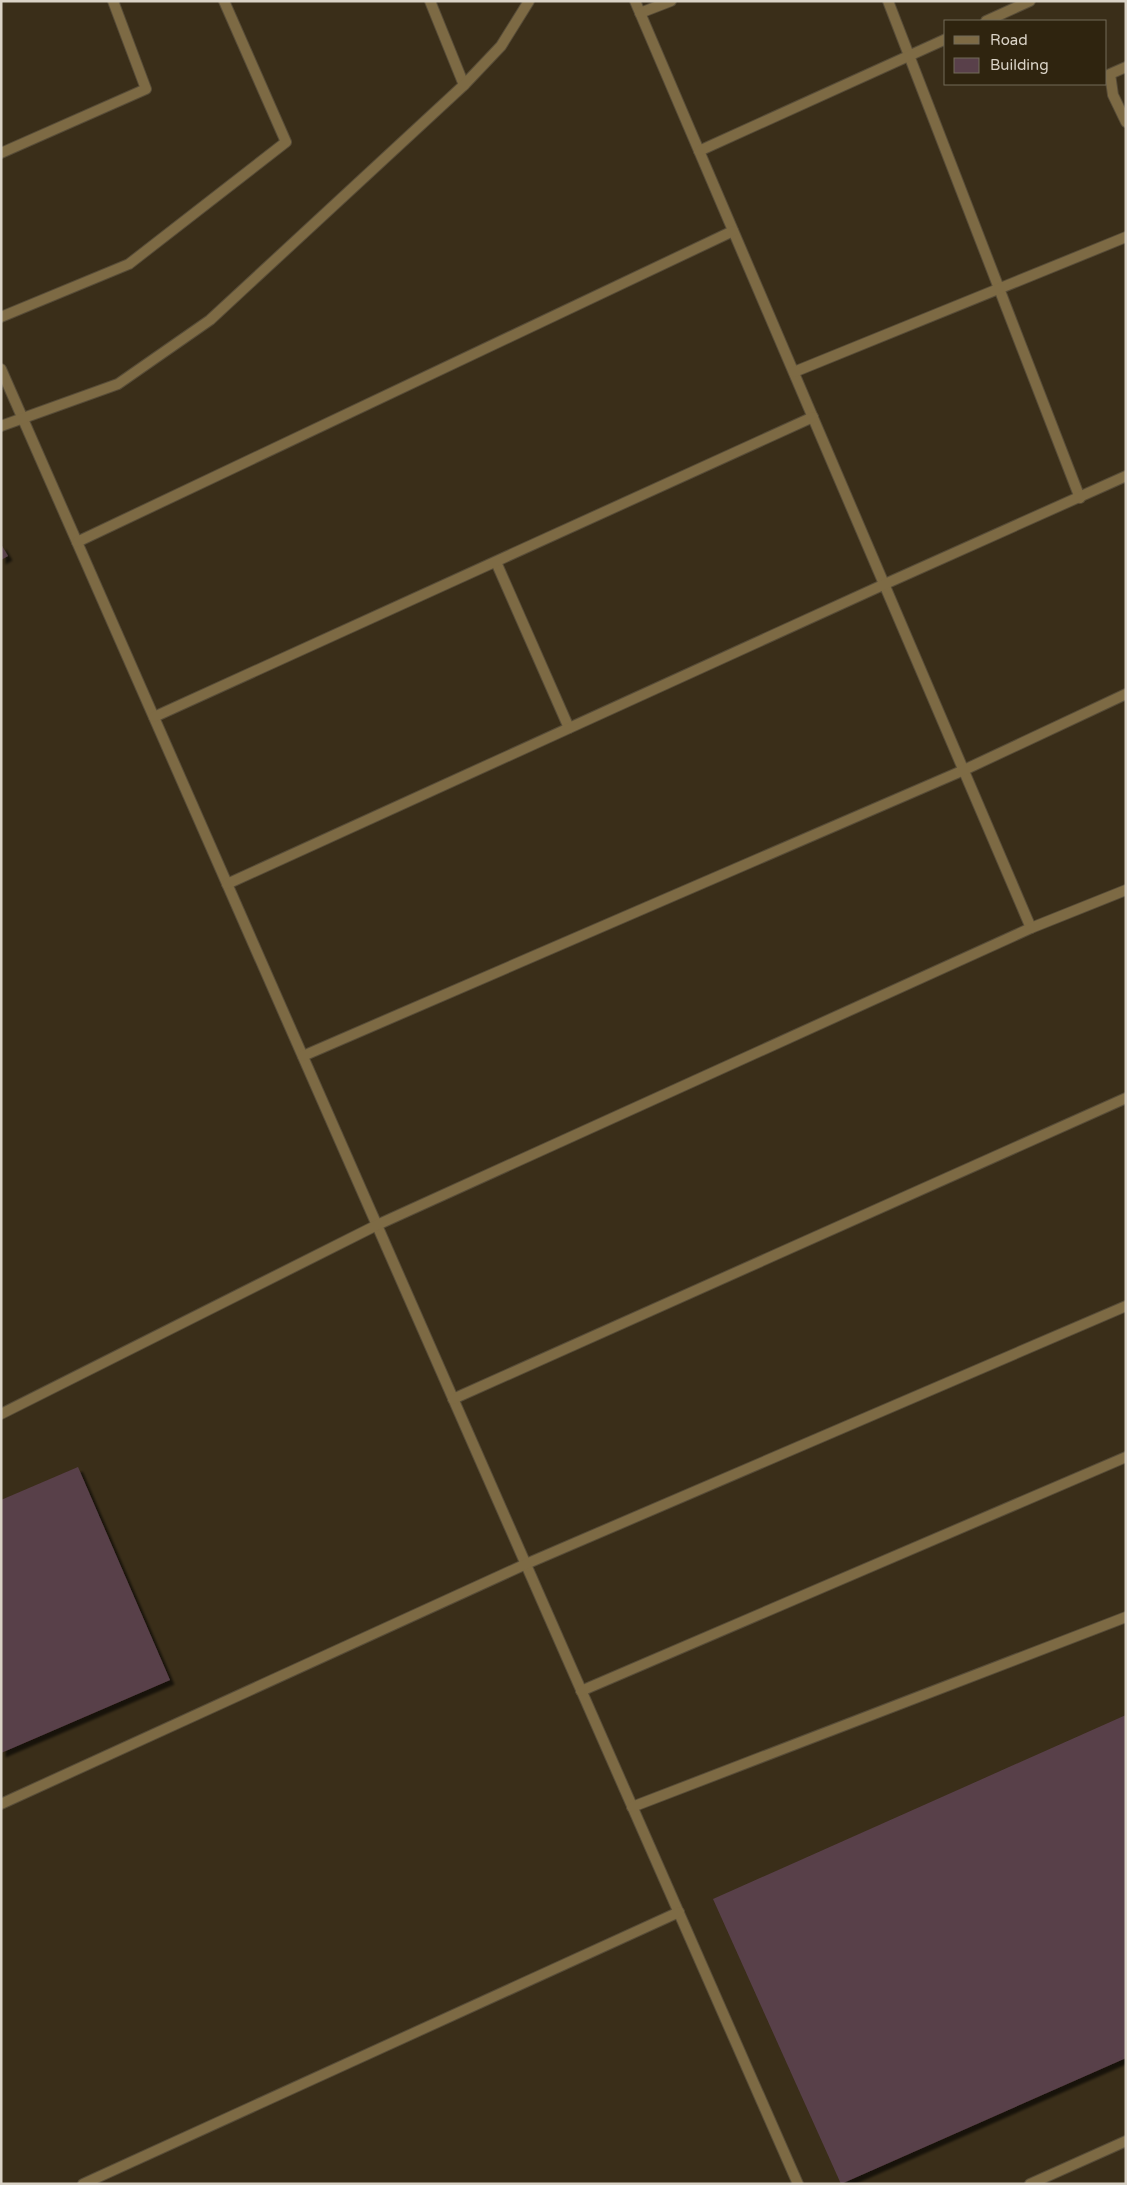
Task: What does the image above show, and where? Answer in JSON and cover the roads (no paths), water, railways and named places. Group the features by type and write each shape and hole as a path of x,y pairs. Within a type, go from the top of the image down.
{"street":[{"path":"1,154 146,89 113,1"},
{"path":"1,317 129,264 286,142 224,1"},
{"path":"430,1 464,85"},
{"path":"1,426 23,420 118,384 210,320 464,85 501,46 529,1"},
{"path":"635,1 1032,928"},
{"path":"640,13 671,1"},
{"path":"888,1 1080,498"},
{"path":"988,20 1030,1"},
{"path":"699,151 944,40"},
{"path":"1126,67 1110,74 1113,95 1126,122"},
{"path":"77,542 733,231"},
{"path":"794,372 1126,237"},
{"path":"1,369 798,2184"},
{"path":"154,717 813,417"},
{"path":"227,884 1126,476"},
{"path":"496,562 569,728"},
{"path":"303,1056 964,770 1126,694"},
{"path":"1,1414 377,1225 1032,928 1126,890"},
{"path":"453,1399 1126,1098"},
{"path":"1,1804 526,1564 1126,1306"},
{"path":"581,1691 1126,1457"},
{"path":"632,1807 1126,1617"},
{"path":"84,2184 679,1912"},
{"path":"1030,2184 1126,2141"}]}
